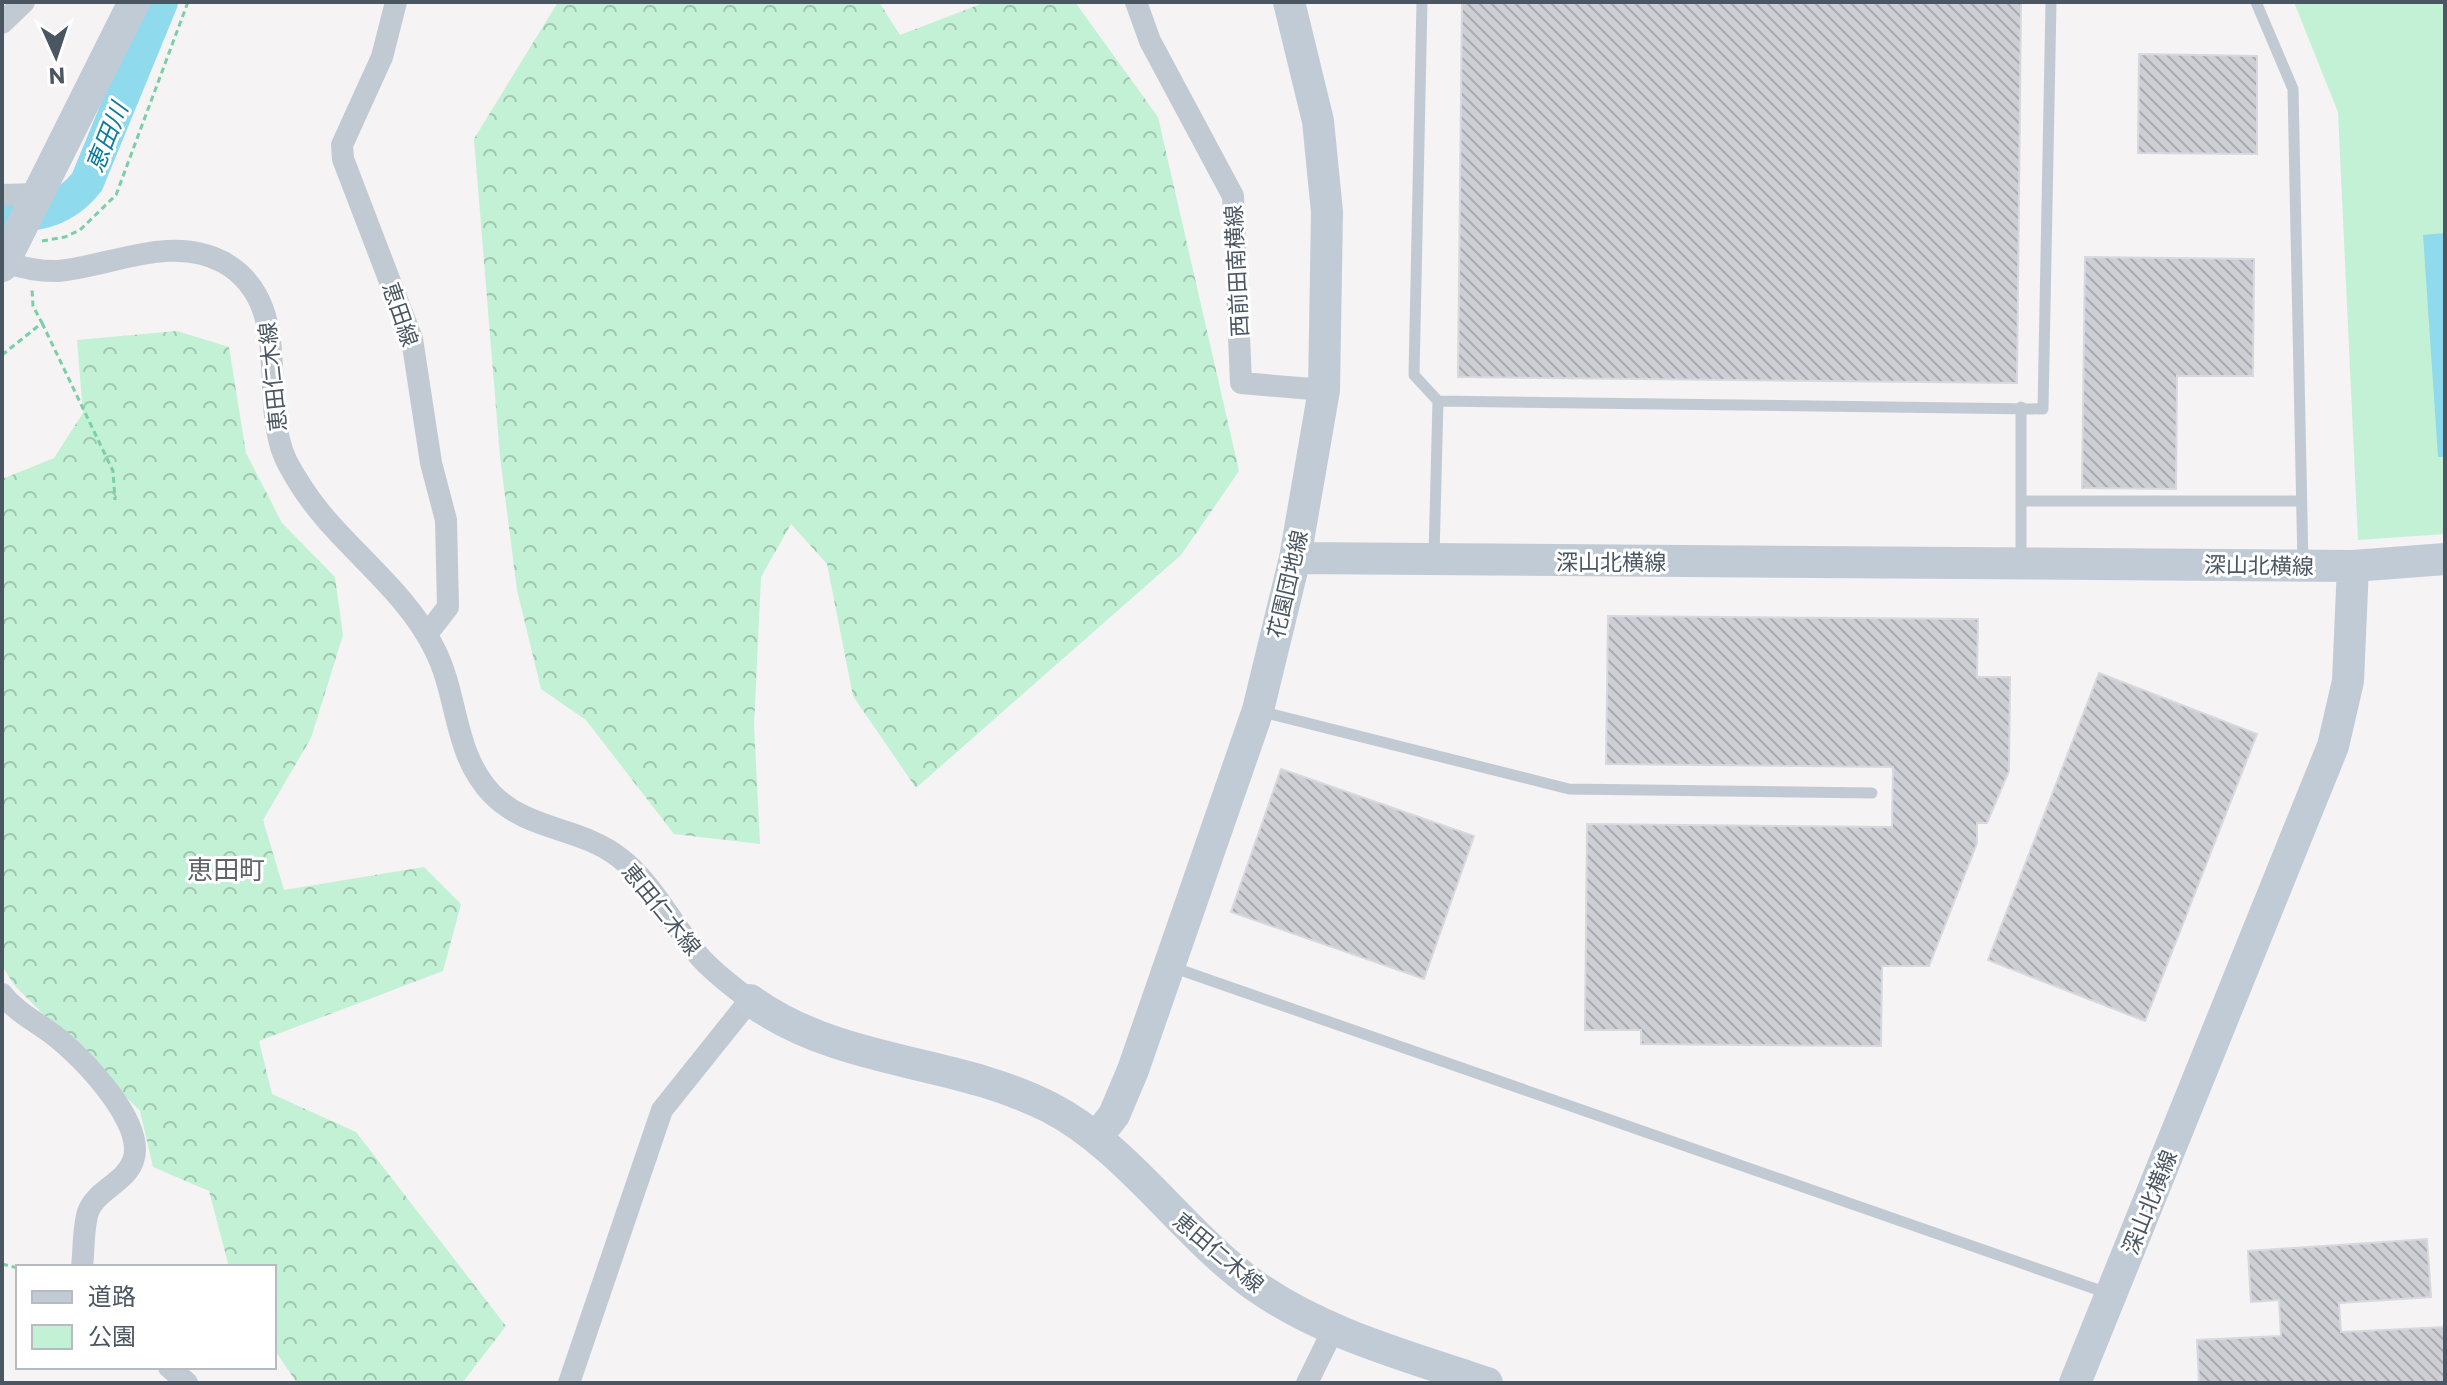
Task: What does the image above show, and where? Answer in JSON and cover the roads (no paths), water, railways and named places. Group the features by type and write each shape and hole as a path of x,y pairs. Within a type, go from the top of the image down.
{"street":[{"path":"2,23 24,2"},
{"path":"15,255 35,198 134,2"},
{"name":"恵田線","path":"396,2 382,57 342,145 343,159 412,339 431,463 446,520 448,607 427,634"},
{"name":"西前田南横線","path":"1136,2 1150,41 1233,196 1241,383 1324,390"},
{"name":"花園団地線","path":"1096,1138 1114,1115 1172,967 1258,710 1295,558 1324,390 1327,212 1318,121 1289,2"},
{"path":"2,195 35,198"},
{"name":"恵田仁木線","path":"15,255 57,271 164,250 188,250 237,271 264,306 270,331 274,408 280,445 290,467 317,506 427,634 442,665 462,745 474,772 493,795 516,813 596,843 621,859 701,958 750,1000 819,1040 1025,1097 1076,1122 1190,1231 1255,1286 1333,1330 1487,1383"},
{"name":"深山北横線","path":"1295,558 1434,562 2021,561 2353,566 2348,681 2333,746 2075,1383"},
{"path":"2353,566 2445,559"},
{"path":"2,994 11,1005 70,1049 120,1107 133,1134 134,1159 128,1172 88,1211 82,1265"},
{"path":"569,1383 662,1110 750,1000"},
{"path":"1307,1383 1333,1330"},
{"path":"171,1369 187,1383"}],"lane":[{"path":"1422,2 1414,375 1438,401 1434,562"},
{"path":"1438,401 2043,409 2051,2"},
{"path":"2256,2 2293,89 2303,565"},
{"path":"2021,407 2021,561"},
{"path":"2021,501 2301,501"},
{"path":"1258,710 1569,789 1872,793"},
{"path":"1172,967 2110,1295"}],"water":[{"path":"2445,233 2445,457 2438,457 2423,235"}],"waterway":[{"name":"恵田川","path":"2,218 59,205 69,200 87,182 161,2"}],"district":[{"name":"恵田町","path":"226,868"}]}
